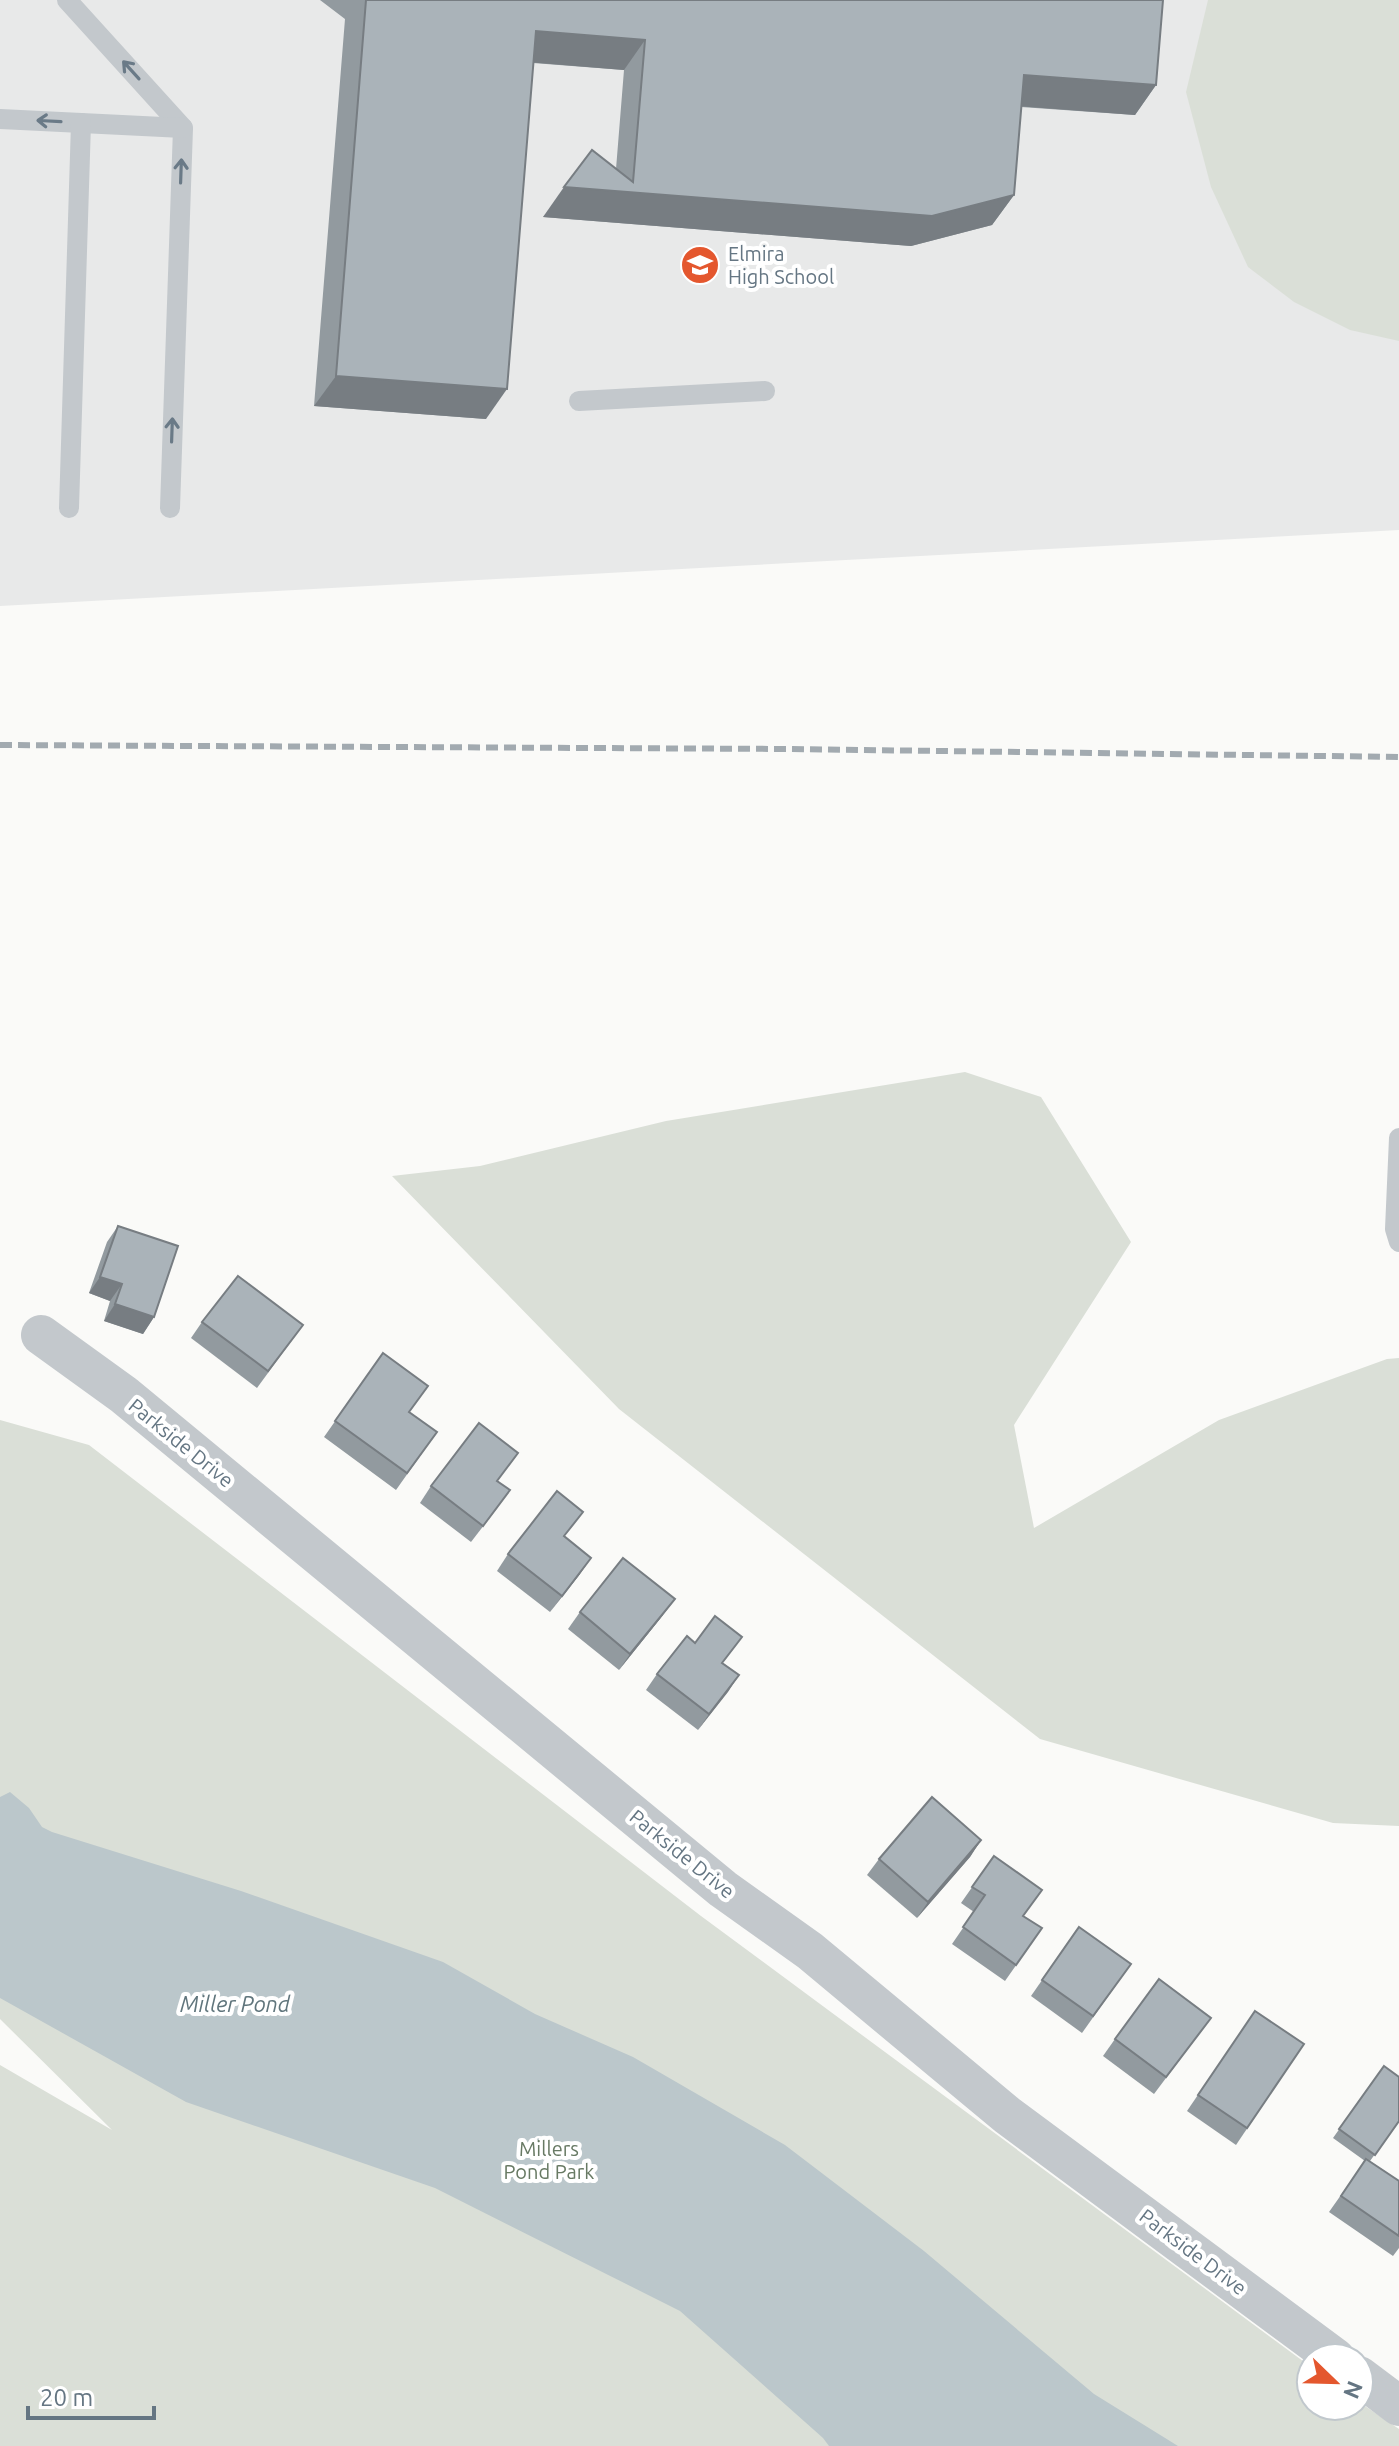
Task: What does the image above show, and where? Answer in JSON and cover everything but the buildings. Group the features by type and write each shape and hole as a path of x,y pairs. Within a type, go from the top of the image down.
{"street":[{"name":"Parkside Drive","path":"41,1335 124,1395 723,1889 810,1951 1007,2115 1313,2342"},
{"path":"1375,2388 1399,2406"}],"lane":[{"path":"67,0 183,128 170,508"},
{"path":"0,119 183,128"},
{"path":"69,508 81,123"},
{"path":"579,401 765,391"},
{"path":"1399,1138 1395,1229 1399,1242"}],"shaded area":[{"name":"Elmira High School","path":"0,0 1399,0 1399,530 0,606"}],"green space":[{"path":"1208,0 1399,0 1399,341 1350,330 1294,302 1248,267 1211,187 1186,92"},
{"path":"965,1072 1041,1097 1131,1242 1014,1425 1034,1528 1219,1420 1387,1359 1399,1358 1399,1826 1333,1823 1040,1739 619,1409 392,1176 480,1166 666,1121"},
{"name":"Millers Pond Park","path":"0,1420 89,1445 701,1916 1295,2355 1295,2422 1375,2422 1375,2413 1399,2429 1399,2446 0,2446 0,2065 112,2130 0,2019"}],"water":[{"name":"Miller Pond","path":"10,1792 29,1808 42,1827 52,1832 241,1891 443,1962 535,2014 633,2057 785,2145 924,2251 1094,2394 1178,2446 829,2446 680,2311 435,2188 186,2102 0,1998 0,1797"}],"railway":[{"path":"0,745 789,749 1399,757"}],"place":[{"name":"Elmira High School","path":"700,265"}]}
